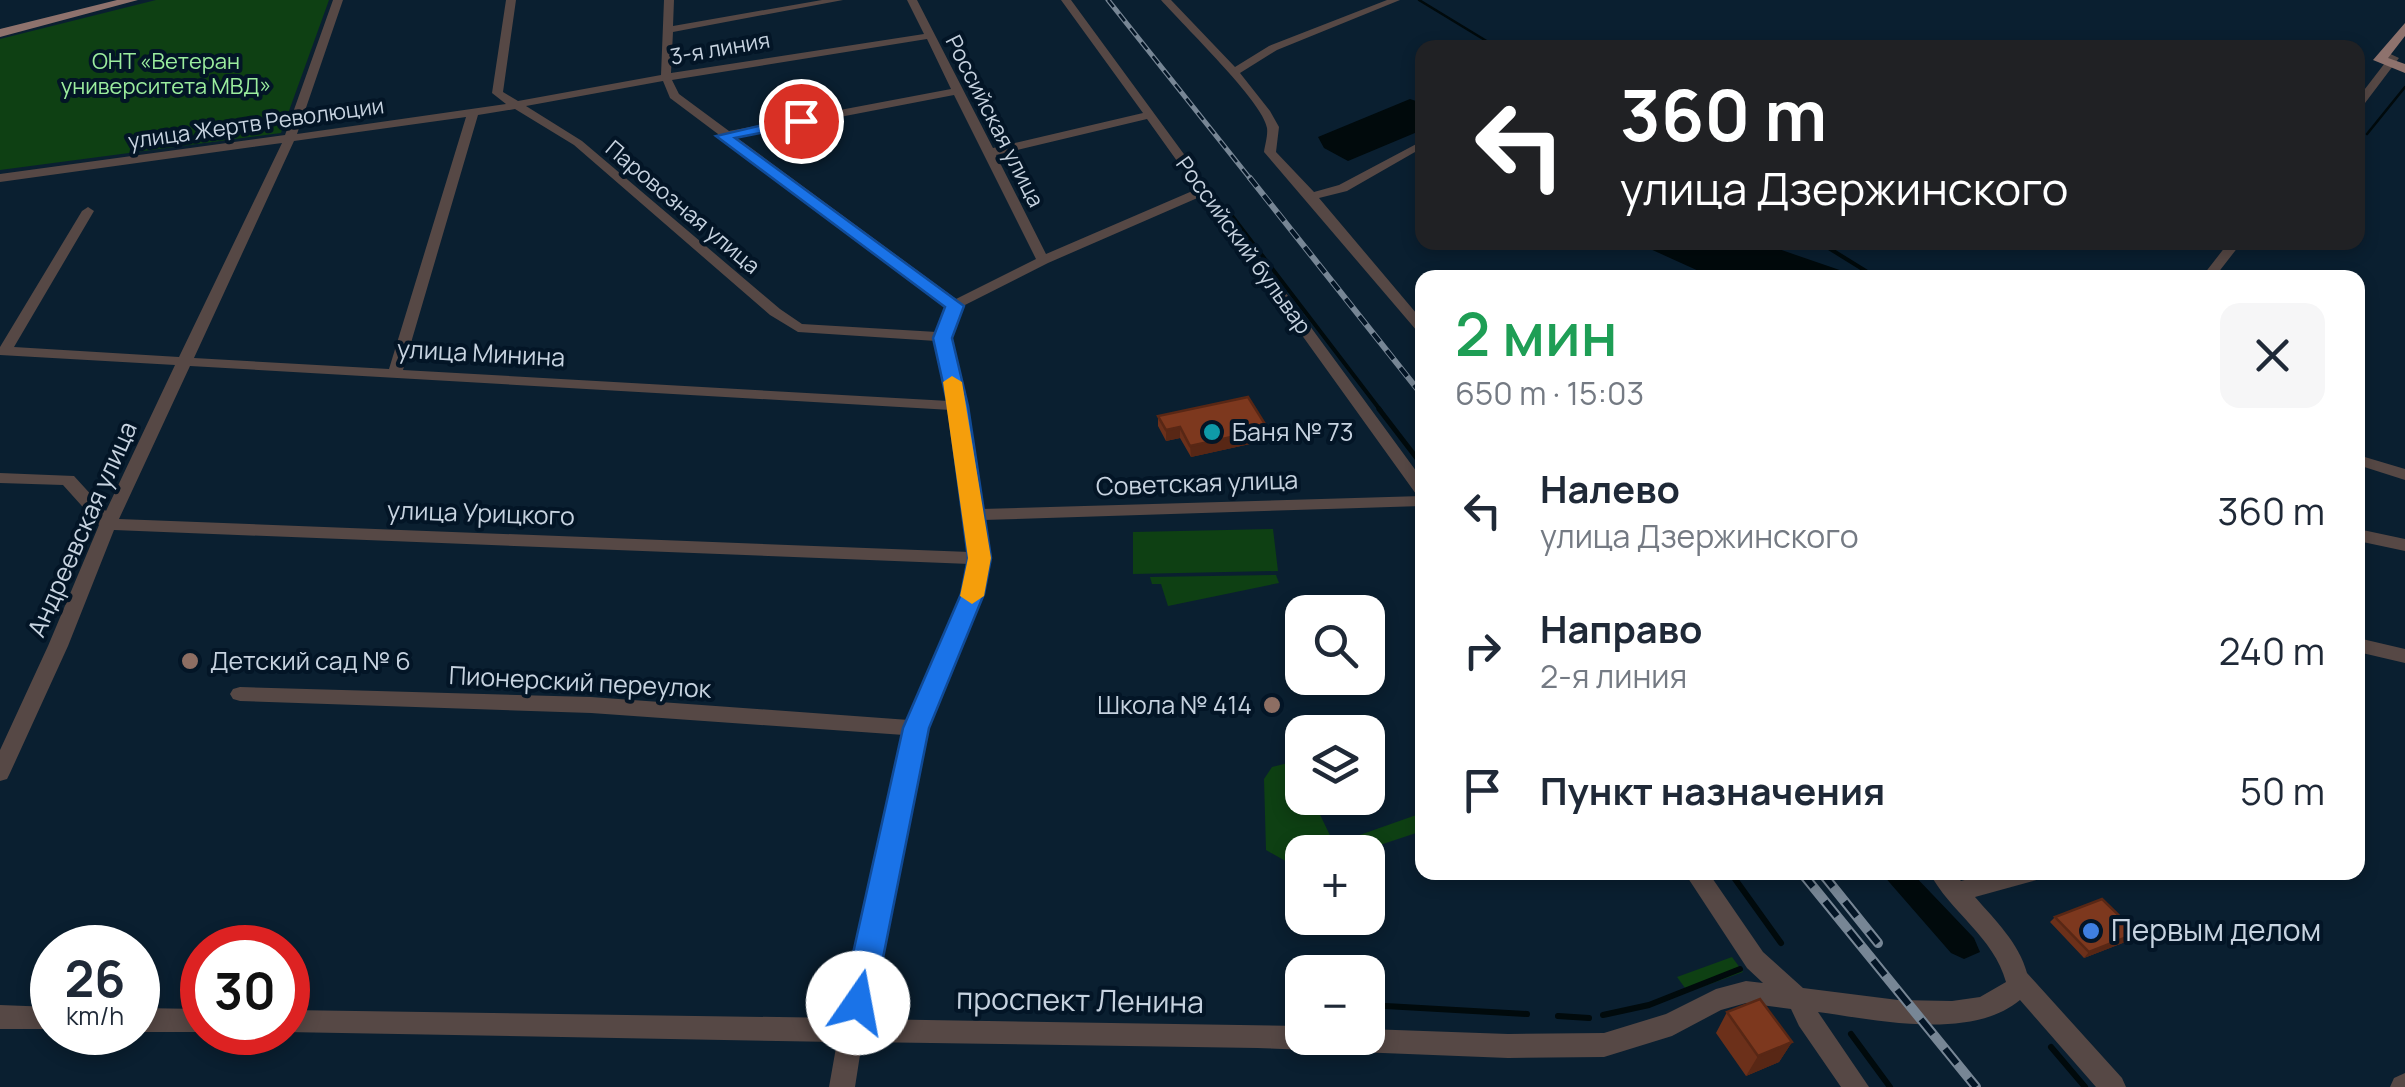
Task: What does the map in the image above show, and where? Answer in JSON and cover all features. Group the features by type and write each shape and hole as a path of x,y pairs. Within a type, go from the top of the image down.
{"main road":[{"path":"0,33 132,0"},
{"path":"2393,64 2405,27"},
{"path":"2393,64 2405,43"}],"street":[{"name":"Андреевская улица","path":"0,773 108,524 290,138 338,0"},
{"path":"510,0 496,86 497,93 517,106"},
{"path":"669,0 666,77 674,96 954,306"},
{"path":"667,30 838,0"},
{"name":"Российская улица","path":"912,0 1043,260"},
{"name":"Российский бульвар","path":"1066,0 1415,480"},
{"path":"1166,0 1234,72 1272,127 1270,152 1415,320"},
{"path":"1234,72 1273,48 1395,0"},
{"name":"3-я линия","path":"517,106 666,77 930,36"},
{"path":"2365,84 2393,64"},
{"path":"2365,97 2393,64"},
{"path":"723,136 958,91"},
{"name":"улица Жертв Революции","path":"0,178 517,106"},
{"name":"Паровозная улица","path":"517,106 578,144 798,328 942,338"},
{"path":"395,373 474,113"},
{"path":"988,153 1150,115"},
{"path":"1311,196 1343,188 1415,148"},
{"path":"842,1087 850,1032 916,728 972,594 980,558 958,406 942,338 954,306 1043,260 1202,191"},
{"path":"3,351 88,211"},
{"path":"2213,270 2230,250"},
{"name":"улица Минина","path":"3,351 958,406"},
{"path":"2365,462 2405,475"},
{"path":"0,478 68,480 108,524"},
{"name":"Советская улица","path":"974,514 1415,502"},
{"name":"улица Урицкого","path":"108,524 980,558"},
{"path":"2365,537 2405,545"},
{"path":"2365,647 2405,656"},
{"name":"Пионерский переулок","path":"240,694 591,705 916,728"},
{"path":"1701,880 1755,960 1800,1001 1856,1087"},
{"path":"1947,880 2016,972 2113,1087"},
{"path":"1957,892 2002,880"},
{"name":"проспект Ленина","path":"310,1022 1604,1045 1672,1024 1716,1000 1746,992 1800,1001 1952,1012 2006,998 2016,972"},
{"path":"0,1017 30,1018"}],"green space":[{"name":"ОНТ «Ветеран университета МВД»","path":"156,0 329,0 281,133 0,170 0,39"},
{"path":"1273,529 1278,571 1133,574 1133,532"},
{"path":"1276,575 1279,583 1168,606 1161,584 1152,584 1150,577"},
{"path":"1285,764 1285,815 1320,815 1330,835 1285,835 1285,861 1266,850 1264,779 1272,767"},
{"path":"1415,815 1415,833 1385,843 1385,835 1360,835"},
{"path":"1732,957 1743,972 1688,992 1677,977"}],"shaded area":[{"path":"1410,99 1415,101 1415,133 1348,161 1324,148 1318,137"},
{"path":"1652,250 1781,250 1840,270 1697,270"},
{"path":"1887,880 1919,880 1974,938 1980,952 1964,959 1951,953"}],"building":[{"name":"Баня № 73","path":"1248,397 1268,429 1190,446 1180,427 1166,430 1158,416"},
{"name":"Первым делом","path":"2102,899 2137,933 2089,952 2055,917"},
{"path":"1760,999 1792,1042 1758,1056 1727,1012"}],"waterway":[{"path":"1419,0 1485,40"},
{"path":"2367,134 2405,87"},
{"path":"1232,216 1381,411"},
{"path":"1832,250 1864,270"},
{"path":"1379,409 1415,456"},
{"path":"1736,880 1781,943"},
{"path":"1603,1015 1649,1005 1740,969"},
{"path":"1385,1006 1527,1014"},
{"path":"1558,1016 1589,1018"},
{"path":"1851,1034 1890,1087"},
{"path":"2051,1047 2085,1087"}],"railway":[{"path":"1108,0 1252,181"},
{"path":"1250,178 1415,386"},
{"path":"1808,880 1976,1087"},
{"path":"1827,880 1878,943"}],"slow traffic":[{"path":"952,382 980,558 972,596"}],"place":[{"name":"Баня № 73","path":"1212,432"},
{"name":"Детский сад № 6","path":"190,661"},
{"name":"Школа № 414","path":"1272,705"},
{"name":"Первым делом","path":"2091,931"}],"route":[{"path":"801,121 723,136 954,306 942,338 958,406 980,558 972,594 916,728 858,1003"}]}
